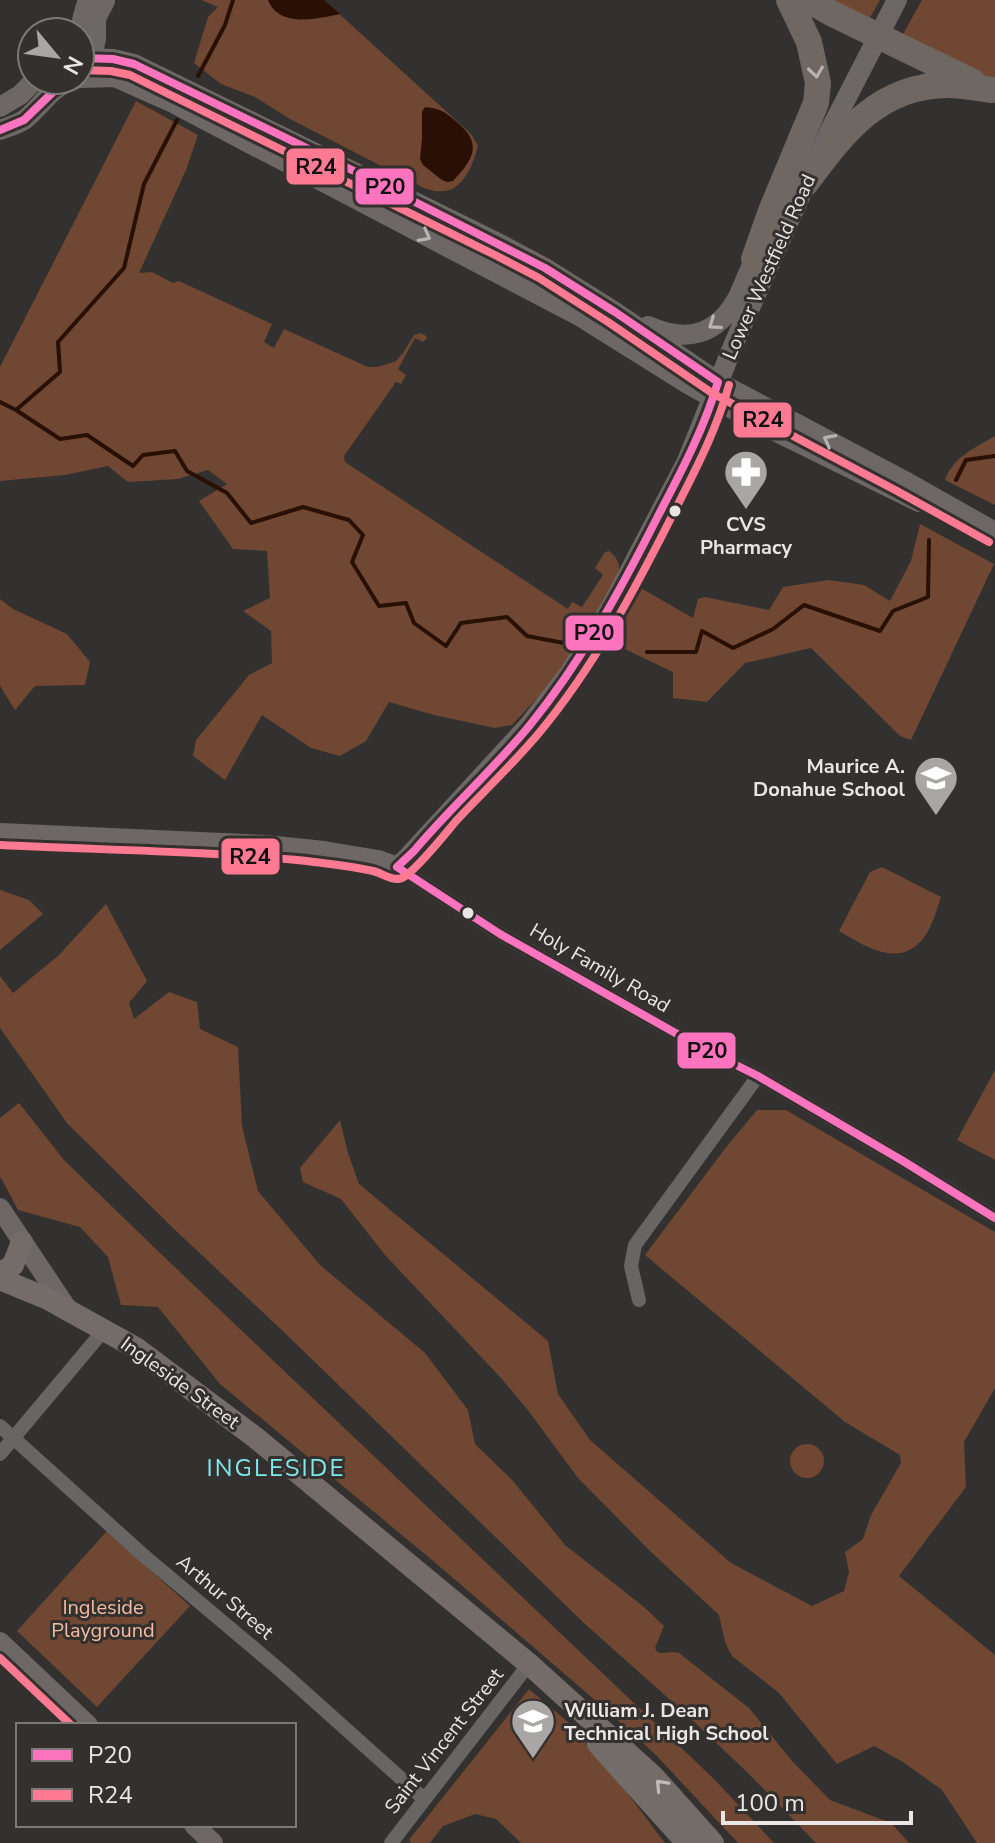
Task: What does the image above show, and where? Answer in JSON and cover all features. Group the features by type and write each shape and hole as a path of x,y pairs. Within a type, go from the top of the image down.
{"highway":[{"path":"754,259 816,103 818,83 815,63 809,42 789,0"},
{"path":"808,0 993,91"},
{"path":"806,183 850,127 883,103 915,90 935,86 993,91"}],"main road":[{"path":"0,1277 13,1265 22,1242"},
{"name":"Ingleside Street","path":"0,1277 46,1298 136,1348 256,1438 529,1664 654,1777 713,1843"},
{"name":"Ingleside Street","path":"529,1664 687,1843"}],"street":[{"name":"Lower Westfield Road","path":"397,867 506,753 568,675 606,615 687,461 715,390 830,130 897,0"},
{"path":"82,16 96,1 107,35 134,64"},
{"path":"96,59 134,64 545,268 615,312 715,390"},
{"path":"96,68 105,77"},
{"path":"96,77 115,77 169,101 570,311 715,390 842,466 995,535"},
{"path":"0,107 18,96"},
{"path":"0,130 26,118 46,96"},
{"path":"615,312 671,335 697,335 725,317 754,259 788,225"},
{"path":"0,833 266,845 378,860 397,867"},
{"name":"Holy Family Road","path":"397,867 500,934 702,1048 758,1076 995,1218"},
{"path":"639,1300 631,1274 635,1245 758,1076"},
{"path":"0,1208 68,1310"},
{"path":"0,1454 104,1330"},
{"name":"Arthur Street","path":"0,1426 424,1799"},
{"path":"0,1642 86,1723"},
{"name":"Saint Vincent Street","path":"391,1843 529,1664"},
{"path":"196,1827 213,1843"}],"green space":[{"path":"201,0 324,0 471,134 478,146 466,175 454,188 446,191 424,188 290,119 255,97 221,84 194,63 208,17 218,7"},
{"path":"829,0 880,0 870,18"},
{"path":"922,0 995,0 995,85 903,34"},
{"path":"136,101 198,135 186,170 139,273 152,272 173,283 179,281 272,324 264,342 274,348 284,329 368,367 378,367 396,361 414,335 421,333 427,338 423,342 415,338 398,369 406,375 401,384 396,382 344,456 345,462 568,609 572,602 582,607 603,575 595,568 605,552 609,551 616,558 619,570 615,583 553,681 512,725 495,728 389,702 366,741 340,756 311,748 262,715 225,780 193,756 196,740 249,675 272,663 271,631 243,611 270,598 267,551 233,549 199,501 227,484 208,470 178,479 128,482 108,466 65,475 0,481 0,367"},
{"path":"995,436 995,505 945,480 959,459"},
{"path":"920,524 994,564 911,740 900,736 811,648 745,663 707,702 673,698 673,672 610,642 639,587 693,618 698,599 705,597 769,610 783,587 829,580 864,585 890,601 911,561"},
{"path":"0,599 13,609 67,634 90,662 85,685 35,686 15,710 0,686"},
{"path":"882,867 941,897 927,933 918,945 896,954 873,949 839,931 870,872"},
{"path":"0,890 29,900 43,914 0,950"},
{"path":"106,904 147,981 129,1003 134,1019 169,992 197,1002 200,1029 238,1047 242,1126 258,1191 320,1265 425,1353 468,1410 475,1444 513,1481 565,1545 664,1626 655,1648 657,1652 679,1653 749,1708 792,1761 830,1800 891,1823 909,1843 816,1843 752,1777 585,1624 67,1123 0,1028 0,976 13,993 59,955"},
{"path":"995,1070 995,1160 957,1140"},
{"path":"19,1103 64,1160 713,1778 774,1843 738,1843 656,1755 596,1701 220,1384 158,1307 121,1305 108,1257 80,1227 18,1210 0,1176 0,1118"},
{"path":"757,1110 786,1110 995,1232 995,1388 964,1442 966,1487 899,1576 995,1655 995,1843 977,1843 942,1790 874,1746 837,1764 779,1693 732,1656 725,1642 719,1615 578,1478 501,1378 385,1255 341,1199 303,1182 300,1168 340,1120 359,1184 548,1341 558,1394 590,1440 731,1563 812,1606 844,1591 849,1572 845,1552 863,1539 871,1515 901,1463 900,1455 845,1422 645,1255"},
{"path":"807,1444 819,1449 824,1461 819,1473 807,1478 795,1473 790,1461 795,1449"},
{"name":"Ingleside Playground","path":"107,1531 190,1606 97,1707 17,1631"},
{"name":"William J. Dean Technical High School","path":"529,1689 568,1722 616,1778 665,1843 521,1843 496,1819 475,1814 443,1826 430,1843 411,1843 409,1840"}],"shaded area":[{"path":"268,0 324,0 340,14 310,19 290,18 273,9"},
{"path":"425,107 446,114 471,138 470,159 453,181 442,180 420,159 422,112"}],"waterway":[{"path":"198,76 225,25 233,0"},
{"path":"0,402 16,410 60,372 58,342 124,268 144,184 177,120"},
{"path":"16,410 60,439 87,435 133,466 143,455 175,451 187,471 227,493 251,523 303,507 349,520 363,535 352,562 379,606 406,603 414,623 446,646 461,623 507,617 527,636 569,644"},
{"path":"956,480 966,460 995,456"},
{"path":"647,652 696,652 702,631 733,648 773,629 804,605 880,631 893,611 928,597 929,540"}],"transit line":[{"name":"P20","path":"96,58 134,64 545,268 718,382 699,433 675,483 615,597 567,676 516,741 397,867 500,934 702,1048 758,1076 995,1218"},
{"name":"R24","path":"96,71 130,75 539,278 712,393 989,542"},
{"name":"P20","path":"0,130 24,120 49,96"},
{"name":"R24","path":"0,845 307,861 349,866 395,879 402,878 422,861 529,744 577,683 627,602 696,469 729,385"},
{"name":"R24","path":"0,1658 69,1723"}],"place":[{"name":"CVS Pharmacy","path":"746,511"},
{"name":"Maurice A. Donahue School","path":"936,817"},
{"name":"William J. Dean Technical High School","path":"533,1760"}],"district":[{"name":"INGLESIDE","path":"276,1468"}]}
